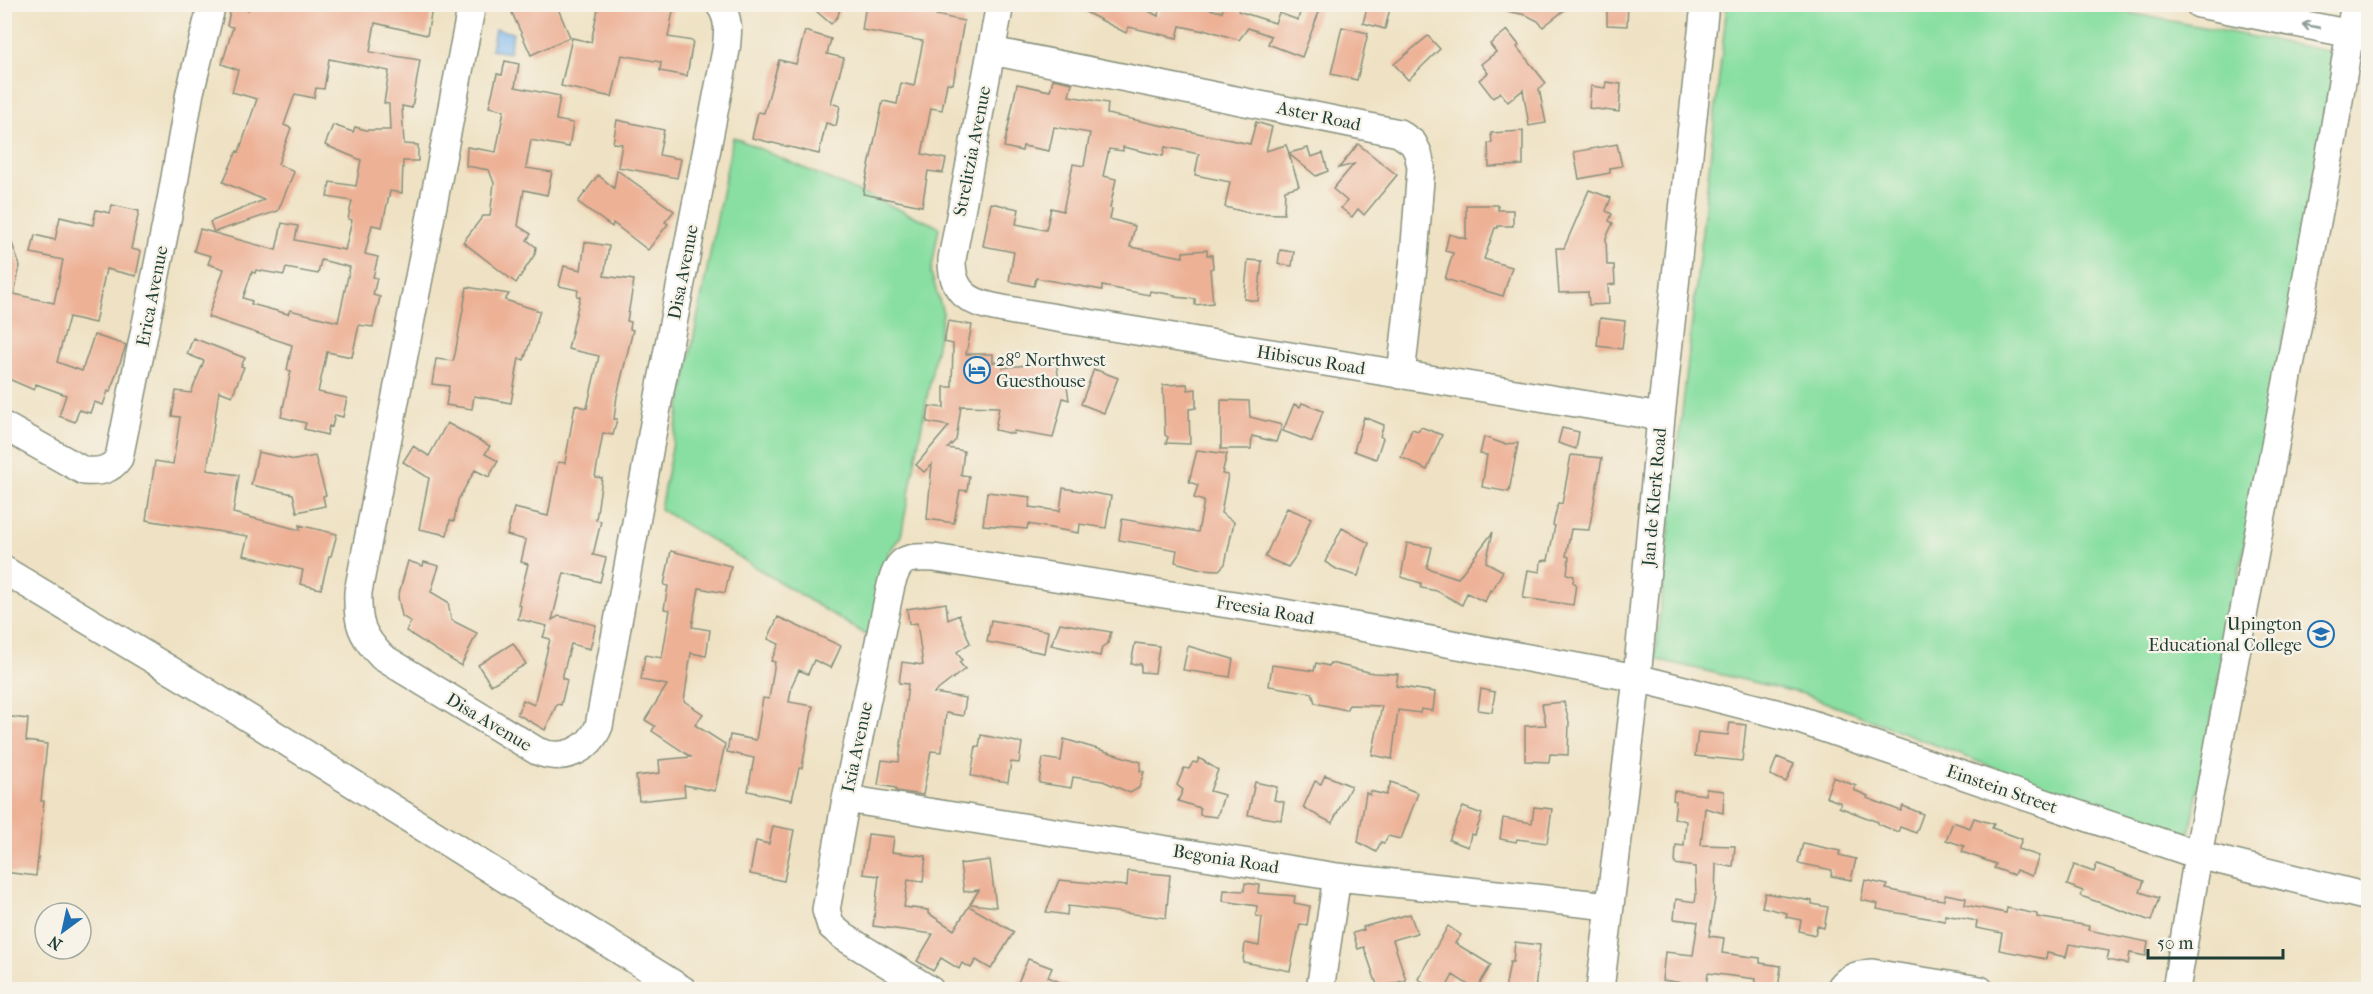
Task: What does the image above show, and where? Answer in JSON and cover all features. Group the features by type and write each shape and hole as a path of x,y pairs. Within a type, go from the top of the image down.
{"street":[{"name":"Erica Avenue","path":"4,426 84,471 107,470 119,458 171,200 190,92 212,4"},
{"name":"Disa Avenue","path":"472,4 358,592 358,609 362,632 382,657 537,751 558,756 574,753 584,746 599,726 660,391 726,50 727,21 719,4"},
{"name":"Strelitzia Avenue","path":"964,294 954,279 952,259 1000,4"},
{"name":"Jan de Klerk Road","path":"1600,990 1637,678 1661,417 1705,4"},
{"path":"2176,990 2198,855 2355,19 2199,4"},
{"name":"Aster Road","path":"992,51 1305,113 1404,136 1415,147 1421,167 1401,375"},
{"name":"Hibiscus Road","path":"964,294 980,304 1014,311 1661,417"},
{"name":"Freesia Road","path":"896,568 909,558 934,558 1273,611 1637,678"},
{"name":"Ixia Avenue","path":"896,568 846,799 826,910 831,926 844,938 930,990"},
{"path":"4,570 202,688 683,990"},
{"name":"Einstein Street","path":"1637,678 1791,717 2198,855 2368,897"},
{"name":"Begonia Road","path":"846,799 1337,877 1609,906"},
{"path":"1320,990 1337,877"},
{"path":"1839,990 1847,980 1872,973 1980,990"}],"green space":[{"path":"1727,5 2088,5 2338,53 2188,843 1804,694 1655,659"},
{"path":"733,137 939,227 931,273 943,313 901,536 888,553 871,638 660,509"}],"water":[{"path":"495,29 513,33 509,53 491,50"}],"building":[{"path":"249,4 433,4 427,35 375,23 370,52 420,60 412,108 402,106 404,144 418,145 418,161 403,161 402,193 390,191 382,227 372,225 365,254 378,257 373,277 377,278 373,295 380,297 373,327 359,325 352,357 327,352 318,392 347,398 343,417 335,415 327,435 304,429 306,423 281,417 291,371 287,370 292,345 208,317 224,269 208,264 211,256 194,251 200,229 276,250 282,223 298,226 295,240 345,250 352,220 348,219 352,201 327,197 330,182 356,186 361,160 325,145 333,125 353,132 355,127 366,130 390,130 389,104 384,103 389,71 329,59 324,89 316,88 314,98 295,94 284,125 291,128 278,164 294,172 278,211 214,232 210,222 264,200 223,182 237,151 239,152 257,99 232,92 238,70 222,64 233,27 227,26 231,6 248,10","holes":["321,260 350,267 338,322 290,310 288,314 251,304 252,301 243,298 252,272 255,273 256,270 284,275 286,268 318,274"]},
{"path":"508,4 556,4 570,37 531,55"},
{"path":"599,4 674,6 668,37 693,41 687,76 660,71 661,62 622,55 612,97 561,86 572,38 591,42"},
{"path":"808,4 841,4 838,16 831,24"},
{"path":"866,4 938,4 936,15 964,21 953,84 947,83 942,110 931,108 922,154 946,159 943,173 928,171 922,206 863,194 883,101 897,104 901,83 914,86 923,41 862,30"},
{"path":"1070,4 1136,4 1158,16 1160,4 1188,4 1222,12 1225,4 1241,4 1238,11 1275,23 1279,13 1298,20 1302,4 1322,4 1302,57 1268,44 1271,36 1248,28 1239,40 1204,29 1204,31 1180,26 1177,38 1129,27 1126,33"},
{"path":"1368,4 1391,4 1385,29 1363,23"},
{"path":"1507,4 1572,4 1543,27 1538,21 1526,15 1506,11"},
{"path":"1607,4 1628,4 1627,26 1607,25"},
{"path":"1342,27 1368,33 1357,80 1331,74"},
{"path":"1507,30 1519,45 1517,47 1546,83 1539,89 1546,123 1529,126 1523,90 1508,102 1500,92 1493,98 1479,80 1488,73 1481,64 1496,52 1490,44"},
{"path":"805,31 831,39 827,54 844,58 831,103 840,106 836,126 826,123 819,154 752,138 758,112 764,113 779,60 796,64"},
{"path":"1428,36 1440,49 1408,80 1394,64"},
{"path":"505,61 519,64 515,87 560,96 556,120 573,123 569,147 531,140 526,168 552,172 547,195 524,190 518,226 531,234 527,240 536,247 535,254 516,283 463,242 483,216 490,216 494,183 489,170 466,166 467,147 496,152 504,110 489,107 497,74 502,75"},
{"path":"1053,79 1072,83 1069,96 1108,103 1107,114 1250,144 1256,122 1272,127 1266,151 1286,145 1289,153 1308,148 1311,157 1323,153 1328,171 1316,176 1289,154 1299,186 1285,190 1284,214 1249,213 1225,207 1230,182 1195,175 1199,154 1165,147 1163,156 1123,147 1123,151 1109,149 1103,176 1116,179 1110,219 1135,226 1130,247 1183,257 1183,252 1207,250 1207,255 1212,255 1213,268 1210,269 1213,303 1195,305 1195,299 1175,297 1175,295 1150,291 1149,295 1102,286 1102,290 1036,278 1034,286 1009,281 1014,252 983,246 991,203 1019,209 1016,224 1046,230 1051,208 1063,211 1073,164 1084,166 1090,133 1054,127 1049,151 1023,146 1022,151 1004,147 1017,84 1050,91"},
{"path":"1606,82 1621,84 1619,112 1589,108 1591,86 1605,88"},
{"path":"617,120 664,130 659,155 681,159 677,178 618,167 622,144 613,143"},
{"path":"1523,131 1523,165 1489,167 1488,144 1492,143 1491,133"},
{"path":"1358,144 1397,175 1364,215 1358,209 1352,217 1341,208 1347,201 1333,189 1354,164 1339,168"},
{"path":"1617,144 1622,166 1610,168 1610,173 1579,179 1574,152"},
{"path":"617,170 674,211 665,222 668,224 648,250 613,223 612,227 578,202 598,175 614,188"},
{"path":"1589,190 1611,198 1606,211 1612,214 1609,221 1613,223 1606,238 1607,265 1614,265 1615,284 1608,285 1609,304 1589,305 1588,292 1559,293 1556,248 1564,248"},
{"path":"112,205 139,211 131,249 141,251 136,276 106,269 95,323 69,317 57,362 82,371 94,335 126,345 110,392 108,391 103,405 94,402 90,413 79,410 75,422 59,416 66,395 36,384 34,390 4,377 4,229 7,229 20,266 14,294 54,303 63,260 31,253 35,235 55,240 60,217 93,225 96,210 110,213"},
{"path":"1466,205 1498,205 1498,210 1513,210 1513,226 1495,228 1484,259 1512,267 1503,296 1445,279 1453,253 1445,251 1449,234 1466,239"},
{"path":"585,242 609,246 604,276 634,280 627,321 631,322 630,329 633,330 617,396 614,419 617,419 613,435 603,433 595,477 602,478 596,520 601,521 593,555 606,558 600,582 564,573 552,620 559,616 596,625 590,649 571,644 562,678 567,680 561,705 557,704 545,730 517,714 523,700 534,705 550,639 543,637 547,626 518,619 521,606 518,605 528,564 521,562 526,540 507,535 514,508 548,516 558,462 565,463 575,405 587,408 599,356 568,349 580,297 577,296 578,290 559,286 564,266 581,270"},
{"path":"1280,250 1294,252 1292,266 1278,264"},
{"path":"1248,260 1262,261 1258,301 1244,299"},
{"path":"467,287 509,294 505,300 540,311 524,360 519,358 511,403 474,396 472,409 446,405 449,386 432,384 436,359 453,361"},
{"path":"1600,318 1625,321 1622,349 1597,346"},
{"path":"948,321 972,325 966,354 993,354 993,362 1003,363 1003,368 1056,361 1059,381 1066,380 1069,400 1063,398 1053,438 995,430 999,407 961,406 956,440 948,448 964,451 961,475 969,476 967,491 960,490 954,523 927,519 932,464 924,472 916,465 949,426 927,422 929,406 944,408 944,387 952,387 953,344 944,342"},
{"path":"193,338 245,358 241,366 244,367 232,396 219,391 207,470 239,475 233,513 300,530 299,525 337,534 321,589 300,584 303,570 243,555 248,536 146,520 155,461 173,464 180,417 172,416 176,391 191,393 204,361 187,354"},
{"path":"1094,369 1118,378 1104,413 1081,404"},
{"path":"1187,384 1188,390 1196,389 1196,408 1189,409 1190,444 1166,443 1168,437 1165,435 1163,385"},
{"path":"1221,400 1249,401 1250,417 1282,425 1276,442 1252,436 1251,449 1221,449"},
{"path":"1302,403 1323,411 1312,442 1283,431 1294,404 1300,407"},
{"path":"1364,417 1384,425 1380,436 1383,438 1376,459 1354,451"},
{"path":"447,423 490,446 485,454 498,461 489,477 475,470 458,500 454,521 450,520 447,535 419,529 429,478 403,462 413,446 429,456"},
{"path":"1421,427 1442,435 1427,470 1401,457 1412,429 1418,431"},
{"path":"1562,428 1579,432 1576,449 1558,443"},
{"path":"1484,437 1504,444 1518,443 1509,492 1482,487 1487,455 1480,454"},
{"path":"1197,450 1227,454 1222,474 1228,475 1221,513 1234,522 1225,564 1219,570 1201,569 1175,562 1177,550 1119,540 1122,519 1198,532 1204,501 1194,498 1198,485 1189,482"},
{"path":"258,452 295,460 315,456 326,495 323,496 325,506 297,512 293,494 251,485"},
{"path":"1571,455 1602,458 1589,530 1571,529 1566,556 1569,557 1567,574 1574,576 1573,582 1576,584 1573,605 1523,598 1528,570 1540,572 1541,561 1548,560 1555,526 1553,525 1558,503 1562,504"},
{"path":"1063,488 1111,496 1106,528 1080,524 1079,533 1028,524 1027,529 983,525 987,492 1031,497 1029,507 1060,511"},
{"path":"1287,508 1311,518 1296,556 1288,567 1265,557"},
{"path":"1342,528 1369,543 1358,576 1338,570 1325,562"},
{"path":"1493,532 1486,562 1503,571 1485,602 1467,593 1462,605 1437,591 1421,588 1421,583 1401,577 1407,543 1432,547 1427,568 1458,578"},
{"path":"671,551 731,566 725,593 699,588 692,627 710,630 706,656 691,653 684,701 703,714 695,725 725,744 715,791 684,785 685,796 639,801 636,776 660,773 659,760 691,757 652,731 655,726 645,720 667,685 641,680 645,655 662,658 670,610 664,609 668,586 664,585"},
{"path":"408,561 423,566 424,562 439,566 431,592 448,602 451,620 477,633 461,666 406,631 411,622 402,616 398,597"},
{"path":"946,603 948,620 959,615 970,643 957,652 962,660 959,662 965,669 934,693 966,698 963,716 946,713 942,752 931,751 923,795 896,791 896,788 878,785 882,760 899,762 908,684 899,683 902,662 923,665 917,623 909,624 907,609"},
{"path":"778,617 841,646 831,668 814,660 808,674 799,670 792,685 789,702 813,706 802,768 799,768 792,800 748,791 754,758 727,752 730,735 756,740 763,698 769,699 775,662 771,661 779,644 768,639"},
{"path":"991,620 1048,631 1044,653 987,642"},
{"path":"1060,623 1111,632 1108,643 1102,647 1100,656 1051,645"},
{"path":"513,643 526,664 491,685 478,665"},
{"path":"1135,643 1159,646 1155,673 1141,672 1141,664 1131,664"},
{"path":"1188,646 1233,659 1230,677 1183,670"},
{"path":"1316,663 1329,666 1330,663 1373,673 1398,674 1396,686 1435,692 1433,711 1421,709 1420,713 1398,710 1392,759 1372,755 1382,706 1349,705 1346,710 1315,703 1312,693 1269,686 1272,665 1314,671"},
{"path":"1481,689 1495,692 1492,712 1478,710"},
{"path":"1564,702 1569,722 1568,755 1550,754 1549,762 1525,761 1525,726 1546,725 1542,704"},
{"path":"4,716 28,719 26,741 47,744 36,876 4,872 9,815 4,814"},
{"path":"1730,723 1746,725 1742,761 1695,756 1698,732 1728,735"},
{"path":"981,735 1022,743 1019,763 1011,762 1008,782 971,776 976,746 979,747"},
{"path":"1064,739 1141,762 1140,771 1144,772 1139,788 1130,793 1103,781 1073,777 1071,788 1039,783 1043,758 1061,761"},
{"path":"1777,757 1794,764 1786,782 1770,775"},
{"path":"1199,758 1218,770 1210,791 1224,795 1217,817 1200,815 1200,808 1178,801 1183,790 1177,785 1184,768 1189,769 1193,762 1197,763"},
{"path":"1325,775 1351,786 1332,823 1303,808 1315,781 1321,784"},
{"path":"1833,777 1856,786 1854,790 1868,796 1867,798 1901,811 1903,806 1923,814 1916,833 1900,827 1898,832 1839,807 1841,803 1826,797"},
{"path":"1255,782 1277,787 1274,800 1284,802 1281,820 1248,815"},
{"path":"1391,782 1418,793 1401,839 1388,836 1384,843 1381,842 1376,852 1358,842 1366,793 1370,795 1370,791 1386,795"},
{"path":"1706,789 1724,791 1723,813 1705,808 1701,845 1735,846 1733,867 1716,864 1715,898 1709,936 1724,938 1722,953 1760,958 1760,963 1781,966 1778,990 1755,990 1756,979 1708,973 1706,986 1662,980 1665,952 1693,955 1698,922 1674,919 1676,899 1695,902 1696,896 1695,867 1675,864 1676,845 1684,846 1686,821 1674,818 1676,801 1673,800 1674,791 1706,795"},
{"path":"1463,807 1482,814 1475,835 1471,834 1468,847 1449,840"},
{"path":"1534,807 1552,809 1547,843 1500,839 1503,818 1532,823"},
{"path":"1974,818 1994,824 1992,828 2022,839 2018,849 2039,856 2032,876 2016,870 2014,875 1994,868 1996,864 1962,852 1964,846 1946,840 1953,822 1970,828"},
{"path":"773,826 794,830 784,881 750,874 756,841 769,844"},
{"path":"868,834 894,837 892,852 926,856 923,882 908,880 904,907 928,910 928,913 954,930 969,906 1014,932 991,969 976,960 971,968 962,963 959,969 941,958 933,971 917,961 933,934 873,926 879,876 863,874"},
{"path":"1803,843 1840,851 1839,855 1856,859 1851,880 1831,876 1832,870 1798,863"},
{"path":"990,860 996,907 970,904 979,890 964,892 960,864"},
{"path":"2097,864 2144,881 2140,892 2159,898 2151,921 2081,896 2083,891 2067,885 2074,865 2094,872"},
{"path":"1128,871 1170,875 1166,918 1068,906 1067,915 1046,912 1059,880 1127,886"},
{"path":"1865,880 1888,885 1886,889 1927,898 1944,900 1945,894 1966,898 1965,905 2006,913 2007,908 2037,914 2037,917 2089,926 2088,930 2148,942 2146,956 2130,953 2128,964 2107,960 2109,951 2069,944 2066,957 2047,953 2046,959 1999,950 2002,933 1976,928 1977,921 1945,915 1945,921 1877,909 1878,904 1861,900"},
{"path":"1245,883 1259,885 1258,893 1295,896 1294,903 1310,906 1307,925 1300,924 1290,971 1243,962 1245,943 1259,946 1262,917 1256,916 1257,906 1223,901 1224,890 1244,891"},
{"path":"1765,893 1812,901 1812,904 1828,907 1824,928 1817,926 1815,935 1799,931 1801,920 1786,917 1787,913 1762,907"},
{"path":"1410,914 1417,933 1393,940 1406,980 1378,988 1364,947 1358,949 1353,933 1364,930 1363,927"},
{"path":"1448,926 1461,935 1455,943 1491,965 1476,990 1453,975 1445,990 1437,990 1418,979"},
{"path":"1515,942 1540,945 1535,990 1505,990 1510,962 1513,962"},
{"path":"1028,959 1052,968 1048,977 1078,990 1015,990"}],"place":[{"name":"28° Northwest Guesthouse","path":"977,370"},
{"name":"Upington Educational College","path":"2321,634"}]}
